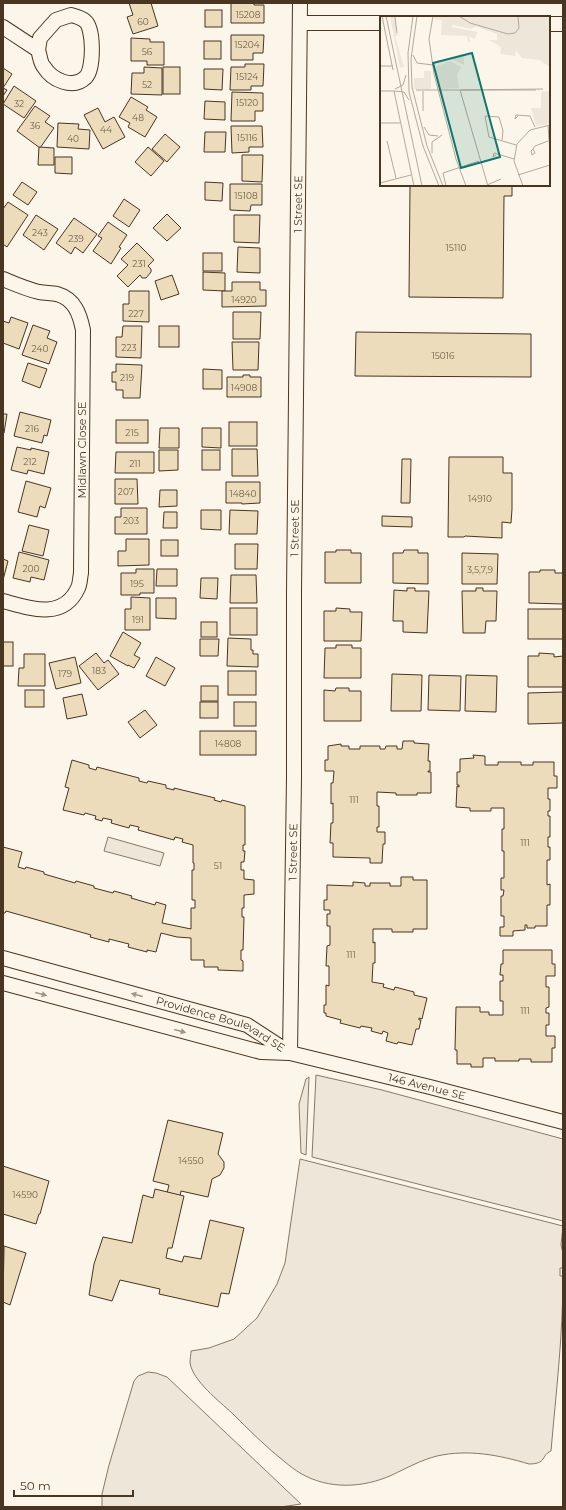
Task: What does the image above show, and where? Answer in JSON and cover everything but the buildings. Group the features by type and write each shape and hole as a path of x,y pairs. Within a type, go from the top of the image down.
{"street":[{"name":"1 Street SE","path":"290,1053 300,3"},
{"path":"3,26 38,50 42,66 50,75 65,83 80,82 87,76 92,65 91,30 85,21 71,15 56,20 40,38 38,50"},
{"path":"301,23 380,23"},
{"path":"550,24 563,24"},
{"name":"Midlawn Close SE","path":"3,279 40,292 59,295 70,301 79,313 83,330 81,573 78,588 71,598 63,605 53,609 38,610 3,601"},
{"name":"Providence Boulevard SE","path":"3,958 247,1025 290,1053"},
{"name":"Providence Boulevard SE","path":"3,984 261,1052 290,1053"},
{"name":"146 Avenue SE","path":"290,1053 430,1087 563,1122"}],"shaded area":[{"path":"108,837 164,853 160,866 104,851"},
{"path":"316,1075 382,1090 563,1139 563,1221 312,1157"},
{"path":"309,1077 306,1155 301,1153 299,1104 306,1079"},
{"path":"300,1159 563,1226 561,1245 563,1253 563,1268 560,1268 560,1276 563,1276 562,1320 551,1451 539,1463 529,1464 483,1454 449,1454 425,1460 392,1475 369,1483 358,1485 334,1485 311,1478 292,1468 201,1384 192,1370 190,1363 191,1351 209,1348 234,1339 257,1318 277,1284 285,1263"},
{"path":"148,1372 167,1377 301,1504 280,1507 102,1507 102,1494 109,1465 134,1381 138,1376"}]}
